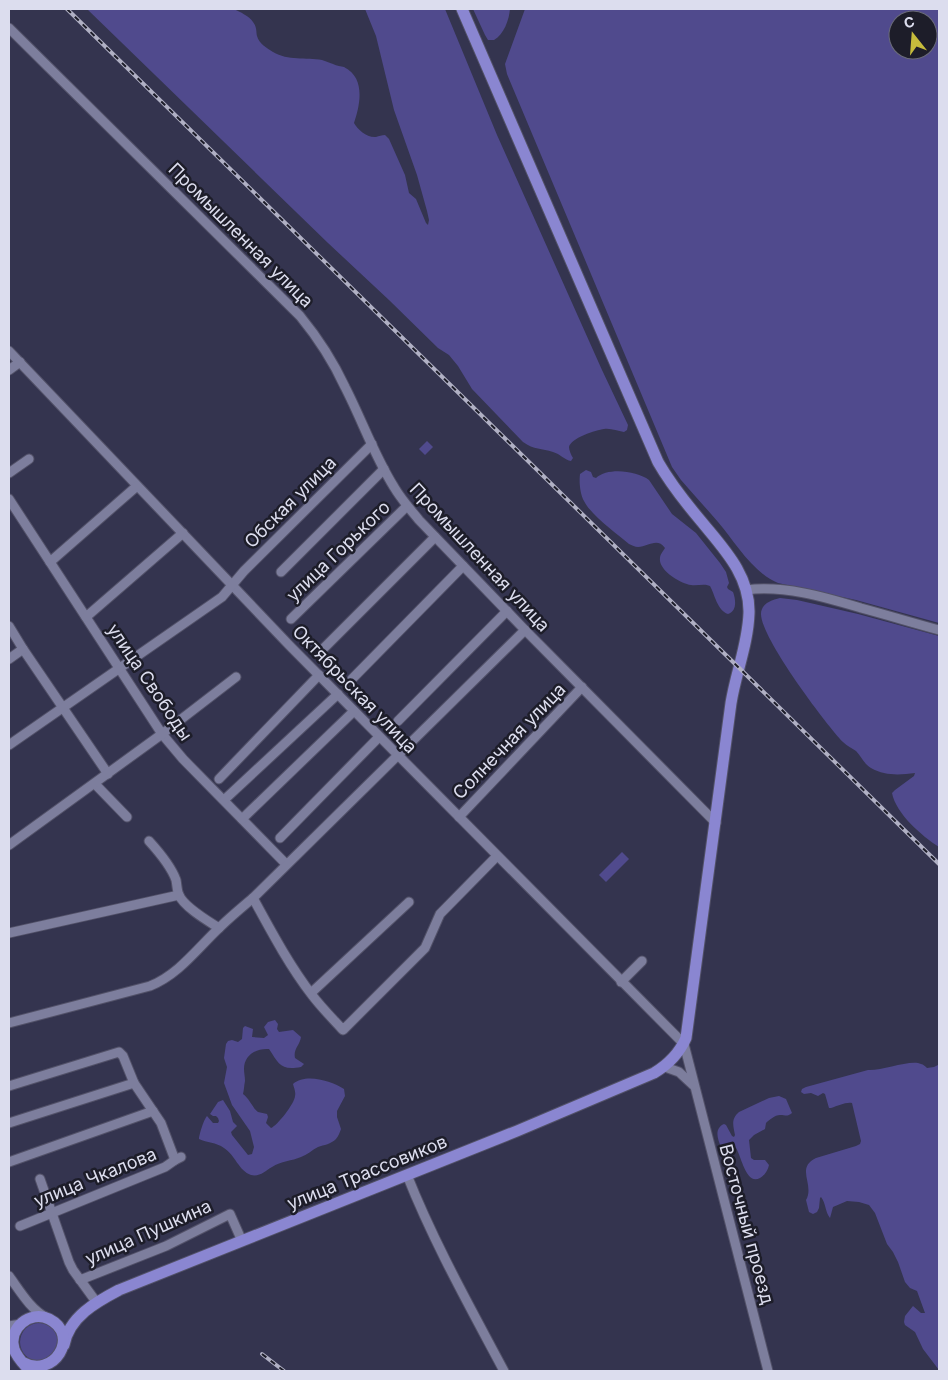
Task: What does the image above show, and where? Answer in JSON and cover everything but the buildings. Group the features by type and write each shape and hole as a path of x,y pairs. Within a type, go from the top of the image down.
{"main road":[{"path":"462,9 658,462 678,492 732,560 742,577 746,590 749,609 747,637 733,692 690,1022 684,1044 665,1067"},
{"name":"улица Трассовиков","path":"83,1313 119,1290 631,1084 665,1067"},
{"path":"30,1371 22,1362 13,1345 16,1330 22,1323 34,1317 62,1322 83,1313"},
{"path":"47,1371 61,1353 68,1330 83,1313"},
{"path":"49,1319 61,1331 64,1345"},
{"path":"22,1362 40,1367 50,1364 57,1359"}],"street":[{"name":"Промышленная улица","path":"9,28 300,316 330,358 384,469 394,488 407,506 507,612 716,823"},
{"name":"Октябрьская улица","path":"9,351 379,737 684,1044"},
{"path":"9,370 20,362"},
{"name":"Обская улица","path":"9,745 222,598 244,571 372,444"},
{"path":"9,473 29,459"},
{"path":"281,572 384,469"},
{"path":"50,562 137,486"},
{"name":"улица Свободы","path":"9,499 162,734 183,759 286,864"},
{"name":"улица Горького","path":"291,619 407,506"},
{"path":"86,617 183,533"},
{"path":"322,650 435,537"},
{"path":"352,679 464,566"},
{"path":"746,590 764,588 807,594 939,630"},
{"path":"398,721 507,612"},
{"path":"9,626 108,774"},
{"path":"9,1023 150,986 170,975 253,898 525,630"},
{"path":"9,659 23,649"},
{"path":"219,779 319,675"},
{"path":"9,845 95,784 236,676"},
{"name":"Солнечная улица","path":"459,817 582,688"},
{"path":"224,800 338,694"},
{"path":"242,819 354,711"},
{"path":"280,838 379,737"},
{"path":"95,784 128,817"},
{"path":"149,841 172,872 179,895 196,912 219,928"},
{"path":"253,898 310,993 343,1030 425,948 440,914 497,856"},
{"path":"9,933 179,895"},
{"path":"310,993 409,902"},
{"path":"621,982 642,961"},
{"name":"Восточный проезд","path":"684,1044 768,1371"},
{"path":"9,1086 119,1052 123,1056 134,1083 153,1110 9,1162"},
{"path":"665,1067 679,1072 693,1085"},
{"path":"9,1123 134,1083"},
{"name":"улица Чкалова","path":"20,1226 165,1167 178,1158 153,1110"},
{"path":"407,1175 457,1282 504,1371"},
{"path":"40,1179 69,1262 97,1303"},
{"name":"улица Пушкина","path":"80,1280 166,1246 230,1214 242,1241"},
{"path":"9,1276 26,1299 40,1314 49,1319"},
{"path":"9,1326 22,1323 28,1312 26,1299"},
{"path":"9,1340 15,1351"}],"shaded area":[{"path":"87,9 234,9 251,20 255,26 259,41 273,52 285,57 322,60 344,67 356,78 360,92 354,123 366,135 376,137 385,135 389,139 405,175 409,193 416,199 428,225 429,220 417,175 394,110 376,36 365,9 445,9 497,135 628,425 627,430 624,432 604,429 579,438 569,447 573,458 571,461 556,453 534,448 523,442 472,389 449,355 438,348 328,243"},
{"path":"473,9 510,9 505,26 498,37 494,40 488,40"},
{"path":"525,9 939,9 939,623 856,600 778,583 760,572 753,565 681,480 672,467 507,74 505,64"},
{"path":"427,441 433,447 425,455 419,449"},
{"path":"586,470 591,472 593,477 596,478 615,471 637,474 649,480 672,514 696,533 726,572 729,583 727,587 733,592 735,598 735,605 731,613 728,614 721,609 710,586 687,584 666,572 660,563 660,556 665,548 662,545 656,543 638,547 629,544 598,518 587,506 582,495 580,474"},
{"path":"780,598 858,614 939,636 939,847 911,824 894,801 892,793 914,776 915,773 887,774 876,771 864,762 856,751 834,732 782,660 764,626 761,614 765,605 770,601"},
{"path":"622,852 629,859 606,882 599,875"},
{"path":"275,1020 278,1024 277,1029 279,1032 293,1030 301,1037 295,1058 304,1064 301,1067 285,1067 278,1062 269,1049 255,1051 246,1060 243,1094 256,1111 267,1114 266,1123 271,1128 281,1119 292,1104 295,1094 293,1084 305,1079 319,1079 332,1083 344,1089 345,1096 337,1111 341,1129 337,1138 332,1142 318,1147 303,1156 275,1165 260,1174 251,1175 243,1170 224,1148 199,1139 199,1137 207,1116 213,1123 218,1123 218,1118 210,1114 218,1102 223,1100 230,1111 233,1122 237,1126 231,1132 232,1135 248,1155 252,1154 254,1147 250,1131 232,1105 224,1083 227,1067 224,1058 226,1044 228,1041 238,1042 242,1039 245,1026 253,1029 252,1037 264,1038 268,1035 264,1027 268,1022"},
{"path":"939,1060 939,1370 923,1349 915,1332 905,1325 905,1316 913,1306 921,1313 925,1313 917,1291 910,1288 905,1282 898,1262 887,1244 875,1213 869,1205 847,1201 833,1207 830,1218 821,1197 817,1212 813,1214 809,1212 806,1200 808,1189 806,1172 810,1162 816,1158 856,1146 861,1141 852,1103 829,1108 825,1094 823,1093 818,1096 801,1092 806,1087 868,1070 910,1063 922,1064 927,1068 938,1065"},
{"path":"779,1096 786,1099 792,1113 772,1118 766,1123 765,1129 749,1140 751,1158 754,1160 765,1160 769,1165 767,1171 760,1178 751,1178 736,1148 731,1158 727,1158 718,1140 718,1131 724,1124 734,1137 734,1120 739,1112 769,1098"},
{"path":"39,1323 52,1329 58,1342 52,1355 39,1361 26,1355 20,1342 26,1329"}],"railway":[{"path":"67,9 939,864"},
{"path":"262,1354 284,1371"}]}
